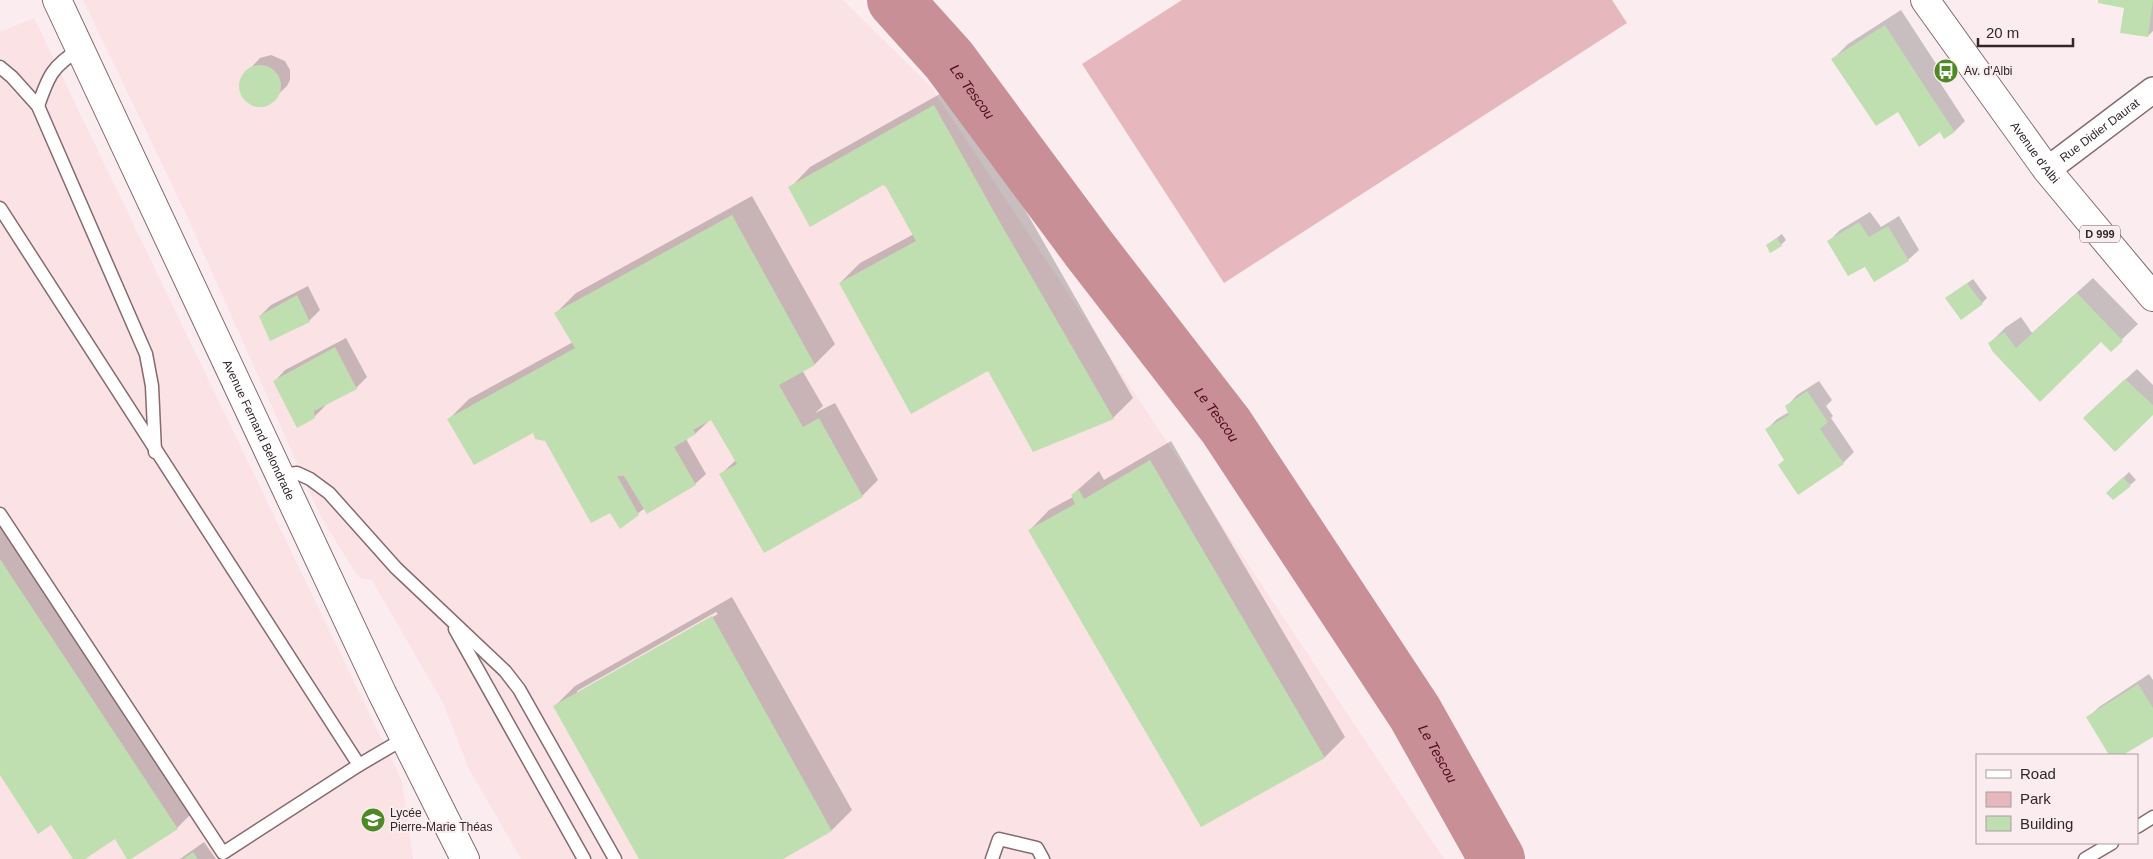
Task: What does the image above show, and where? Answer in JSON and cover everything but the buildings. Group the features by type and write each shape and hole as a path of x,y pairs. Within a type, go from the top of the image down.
{"street":[{"name":"Avenue Fernand Belondrade","path":"56,0 464,859"},
{"name":"Avenue d'Albi","path":"1925,0 2047,170 2153,297"},
{"name":"Rue Didier Daurat","path":"2047,170 2153,90"}],"lane":[{"path":"38,106 48,76 65,58 80,49"},
{"path":"0,67 38,106 146,354 152,386 155,452"},
{"path":"0,208 155,452 359,765"},
{"path":"280,474 297,473 310,479 329,493 396,568 488,654 519,689 615,859"},
{"path":"0,514 223,853 359,765 405,738"},
{"path":"450,620 584,859"},
{"path":"2138,826 2153,817"},
{"path":"992,859 999,839 1037,848 1043,859"},
{"path":"2085,859 2110,844"}],"shaded area":[{"path":"83,0 843,0 931,87 1444,859 521,859 469,769 443,703 372,580 360,578 354,571 321,517 186,214"},
{"path":"34,18 402,781 413,859 0,859 0,32"}],"green space":[{"path":"1182,0 1612,0 1627,23 1224,283 1082,64"}],"waterway":[{"name":"Le Tescou","path":"895,0 949,60 1089,249 1226,426 1415,713 1497,859"}],"place":[{"name":"Av. d'Albi","path":"1946,71"},
{"name":"Lycée Pierre-Marie Théas","path":"373,820"}]}
